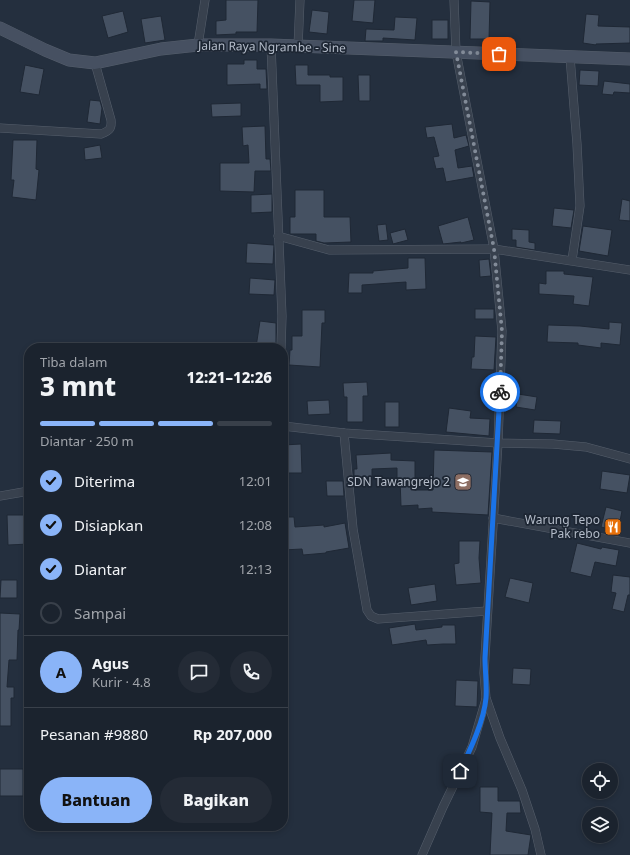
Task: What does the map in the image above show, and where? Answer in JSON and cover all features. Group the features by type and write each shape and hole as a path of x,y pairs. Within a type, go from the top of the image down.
{"main road":[{"name":"Jalan Raya Ngrambe - Sine","path":"0,28 69,60 95,63 161,49 198,45 271,45 298,48 456,52 630,60"}],"street":[{"path":"198,45 205,0"},
{"path":"298,48 300,0"},
{"path":"454,0 456,52 494,249 502,331 498,443 484,673 486,698 500,738 522,790 535,829 541,855"},
{"path":"271,45 282,316 281,343"},
{"path":"570,57 580,206 572,260"},
{"path":"0,128 101,134 108,131 112,127 111,120 95,63"},
{"path":"278,236 330,250 494,249 630,270"},
{"path":"288,427 344,433 498,443 553,444 579,447 630,459"},
{"path":"344,433 353,529 367,610 371,616 378,619 488,611"},
{"path":"0,496 24,492"},
{"path":"493,518 630,542"},
{"path":"422,855 472,746 480,723 486,698"}],"building":[{"path":"226,0 258,0 257,32 236,32 236,34 216,35 216,21 226,20"},
{"path":"354,0 375,0 373,23 352,21"},
{"path":"471,1 490,2 489,39 470,39"},
{"path":"312,10 329,12 327,34 309,32"},
{"path":"123,11 128,32 108,38 102,16"},
{"path":"586,14 599,15 598,26 630,27 630,43 596,45 583,43"},
{"path":"161,16 165,40 145,43 141,19"},
{"path":"395,17 417,18 415,40 383,38 383,41 365,41 366,29 394,30"},
{"path":"432,20 448,20 448,39 432,39"},
{"path":"244,60 257,60 257,69 266,69 267,89 260,89 260,84 227,85 227,64 244,64"},
{"path":"25,65 44,69 39,95 20,92"},
{"path":"295,65 308,65 308,75 330,75 330,77 343,77 343,101 320,102 320,85 296,85"},
{"path":"580,70 599,71 598,86 579,85"},
{"path":"358,75 370,75 370,101 359,101"},
{"path":"604,81 630,84 630,93 614,92 613,95 602,94"},
{"path":"90,100 100,101 102,108 100,124 87,122"},
{"path":"241,103 241,116 212,117 211,104"},
{"path":"452,124 454,138 466,135 469,146 455,150 458,168 472,166 474,177 446,182 443,168 436,169 433,157 439,156 434,137 427,138 425,127"},
{"path":"265,126 266,159 270,159 271,171 255,171 254,192 220,191 220,163 249,163 248,145 243,146 242,127"},
{"path":"13,140 37,140 36,169 39,170 36,200 12,197 14,180 11,180"},
{"path":"100,145 102,158 85,160 84,148"},
{"path":"295,190 324,190 324,217 350,217 351,242 324,243 316,241 316,234 290,234 290,217 295,217"},
{"path":"272,194 272,212 251,213 251,195"},
{"path":"622,199 630,201 630,221 619,220"},
{"path":"554,208 574,210 571,228 552,226"},
{"path":"468,217 474,240 461,243 443,244 438,226"},
{"path":"386,224 388,240 379,241 377,225"},
{"path":"583,226 612,230 608,256 579,251"},
{"path":"405,229 408,240 393,244 390,233"},
{"path":"512,229 529,230 529,242 535,243 535,250 516,247 516,240 512,240"},
{"path":"247,243 274,245 273,264 246,263"},
{"path":"408,258 425,258 426,289 406,290 406,282 362,285 362,293 348,293 349,273 373,273 373,271 408,268"},
{"path":"489,259 491,276 480,277 479,260"},
{"path":"546,271 564,271 564,274 593,277 589,306 573,304 574,296 539,294 539,283 546,284"},
{"path":"250,278 275,280 274,295 249,294"},
{"path":"475,309 494,309 494,319 475,319"},
{"path":"302,310 325,310 325,323 322,323 320,367 289,365 290,350 292,350 292,336 302,336"},
{"path":"260,321 276,323 276,343 257,343"},
{"path":"609,322 622,323 620,345 601,343 601,348 578,345 578,343 547,342 548,325 609,329"},
{"path":"475,336 496,337 494,370 471,369 472,357 474,357"},
{"path":"367,382 368,396 363,396 363,422 347,422 347,397 344,397 343,383"},
{"path":"518,394 537,397 535,410 516,407"},
{"path":"329,400 330,414 308,415 307,401"},
{"path":"385,402 399,402 399,427 385,427"},
{"path":"449,408 471,411 470,418 490,419 489,436 446,432"},
{"path":"534,420 561,421 560,434 533,433"},
{"path":"301,444 302,473 288,473 288,445"},
{"name":"SDN Tawangrejo 2","path":"434,450 492,452 488,515 432,512 432,508 418,509 418,505 401,506 400,478 397,478 397,468 372,469 372,477 354,477 354,469 357,469 356,455 391,453 391,460 415,461 415,490 433,490"},
{"path":"602,471 630,475 627,493 600,489"},
{"path":"326,481 343,481 344,496 327,496"},
{"path":"606,507 622,511 618,531 601,527"},
{"path":"7,515 24,515 24,544 8,545"},
{"path":"288,517 294,517 295,527 324,525 324,527 345,523 349,548 326,553 303,555 302,549 288,550"},
{"path":"459,541 480,541 479,558 481,583 456,585 454,564 459,563"},
{"path":"577,543 601,549 602,547 619,550 616,566 595,562 591,577 570,572"},
{"path":"613,575 630,577 630,595 628,595 624,612 612,609 616,593 611,592"},
{"path":"510,578 533,583 529,603 505,597"},
{"path":"1,580 17,580 17,598 0,598"},
{"path":"435,584 437,601 411,605 408,588"},
{"path":"0,613 20,614 17,660 9,660 7,687 14,687 14,698 11,698 11,726 0,726"},
{"path":"415,624 416,630 442,627 442,625 455,625 456,644 427,645 426,640 392,645 389,628"},
{"path":"513,668 531,669 530,685 512,684"},
{"path":"456,680 478,681 477,707 455,706"},
{"path":"0,769 23,769 23,796 0,796"},
{"path":"480,787 498,787 498,801 520,801 521,813 507,813 506,831 531,835 528,855 490,855 492,813 480,812"}],"way so far":[{"path":"499,54 456,52 494,249 502,331 500,392"}],"place":[{"name":"SDN Tawangrejo 2","path":"463,482"},
{"name":"Warung Tepo Pak rebo","path":"613,527"}],"route":[{"path":"460,771 472,746 480,723 486,698 484,673 500,392"}]}
